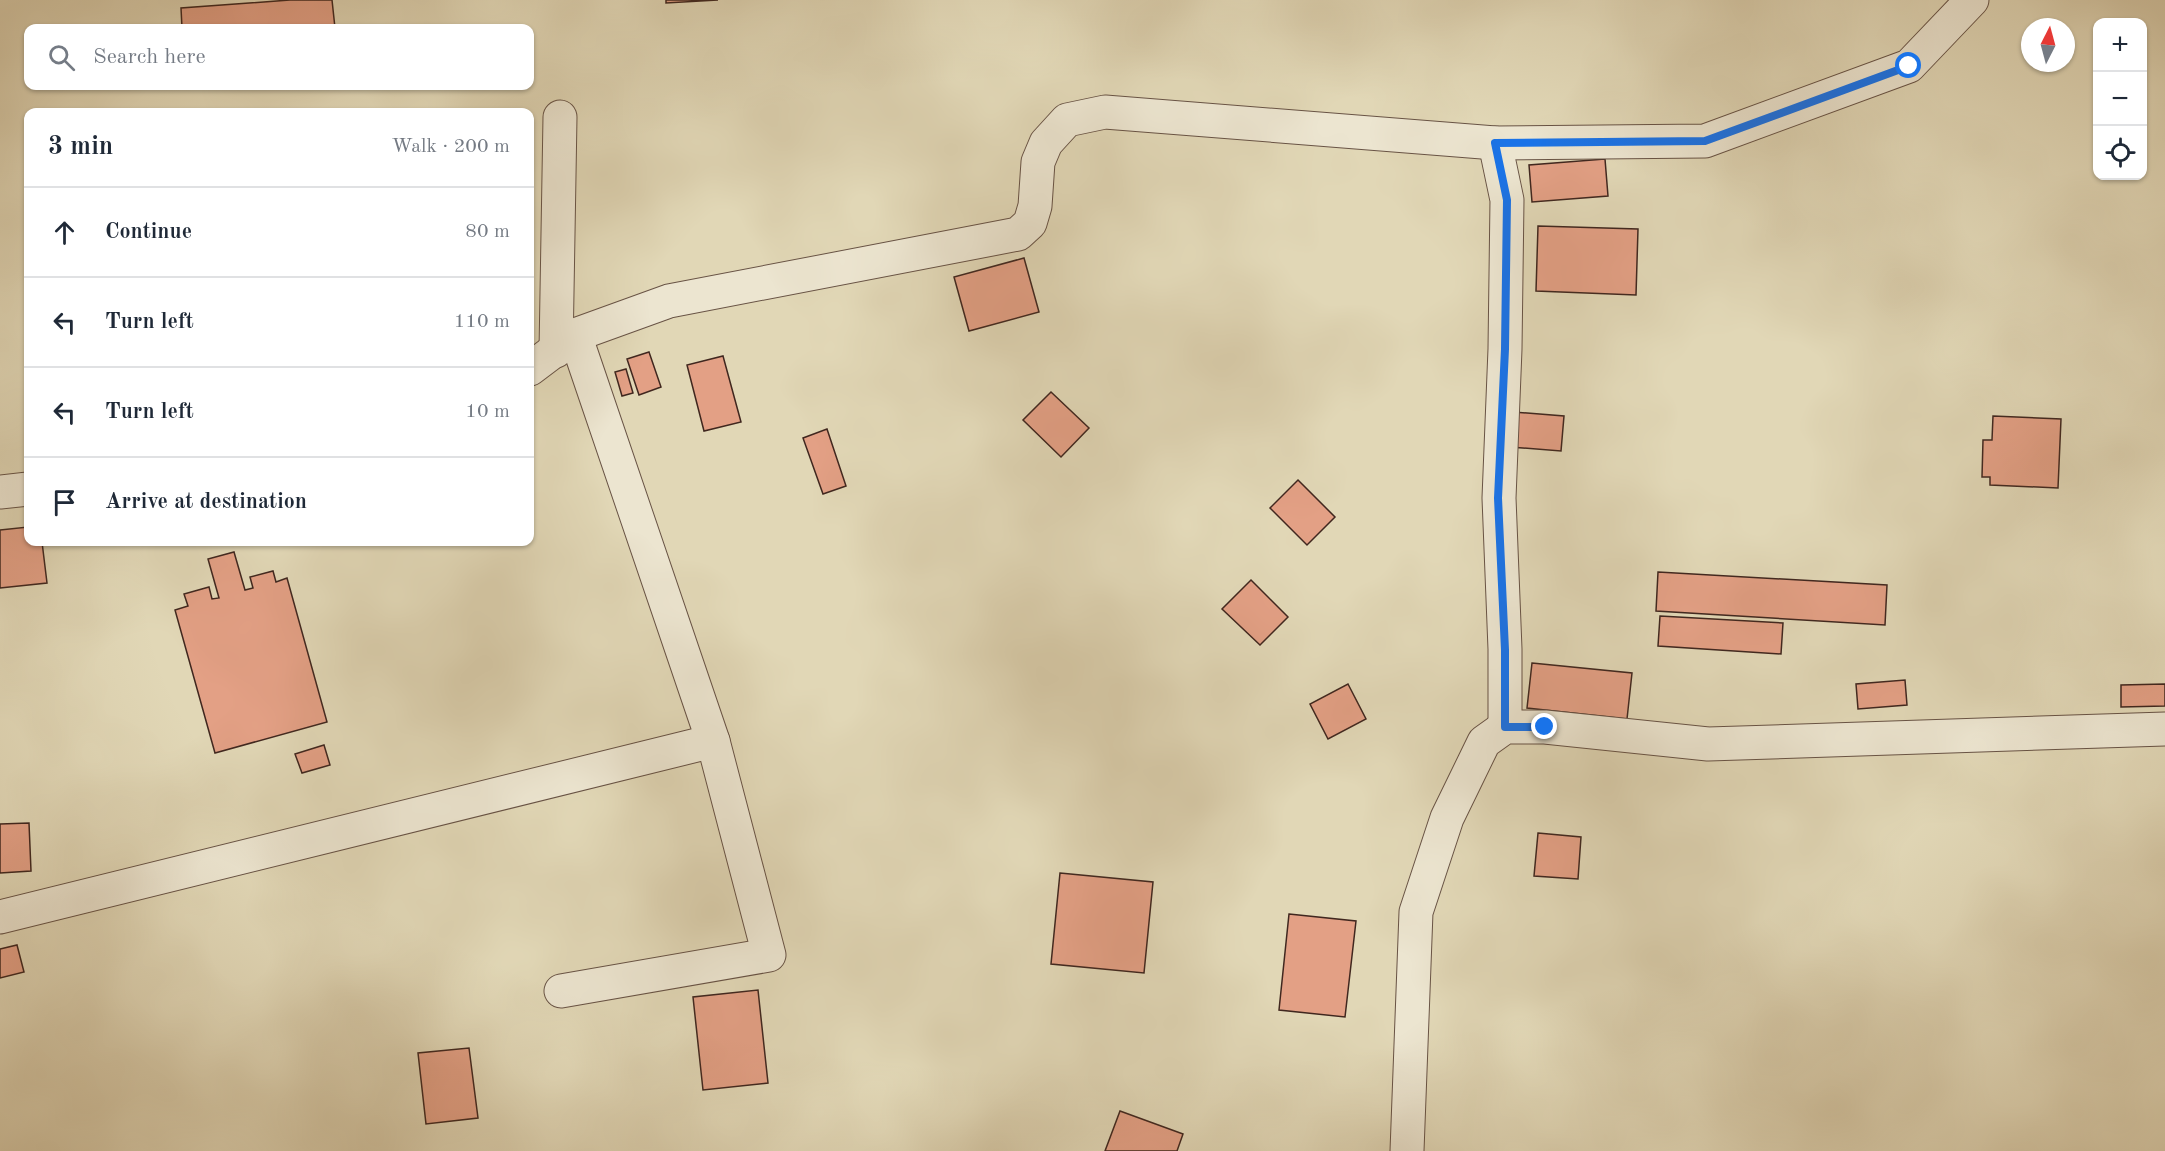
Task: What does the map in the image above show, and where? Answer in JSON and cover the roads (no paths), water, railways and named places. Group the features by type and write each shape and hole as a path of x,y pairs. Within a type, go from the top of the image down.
{"street":[{"path":"534,366 565,343 669,301 1018,234 1030,223 1035,206 1038,162 1046,143 1067,120 1105,112 1495,143 1705,141 1909,66 1972,0"},
{"path":"560,117 565,343 714,741 769,955 561,992"},
{"path":"1495,143 1507,200 1505,349 1498,498 1505,650 1505,727"},
{"path":"0,492 24,489"},
{"path":"1407,1151 1416,912 1452,808 1484,742 1505,727 1545,727 1708,744 2165,729"},
{"path":"0,916 714,741"}]}
